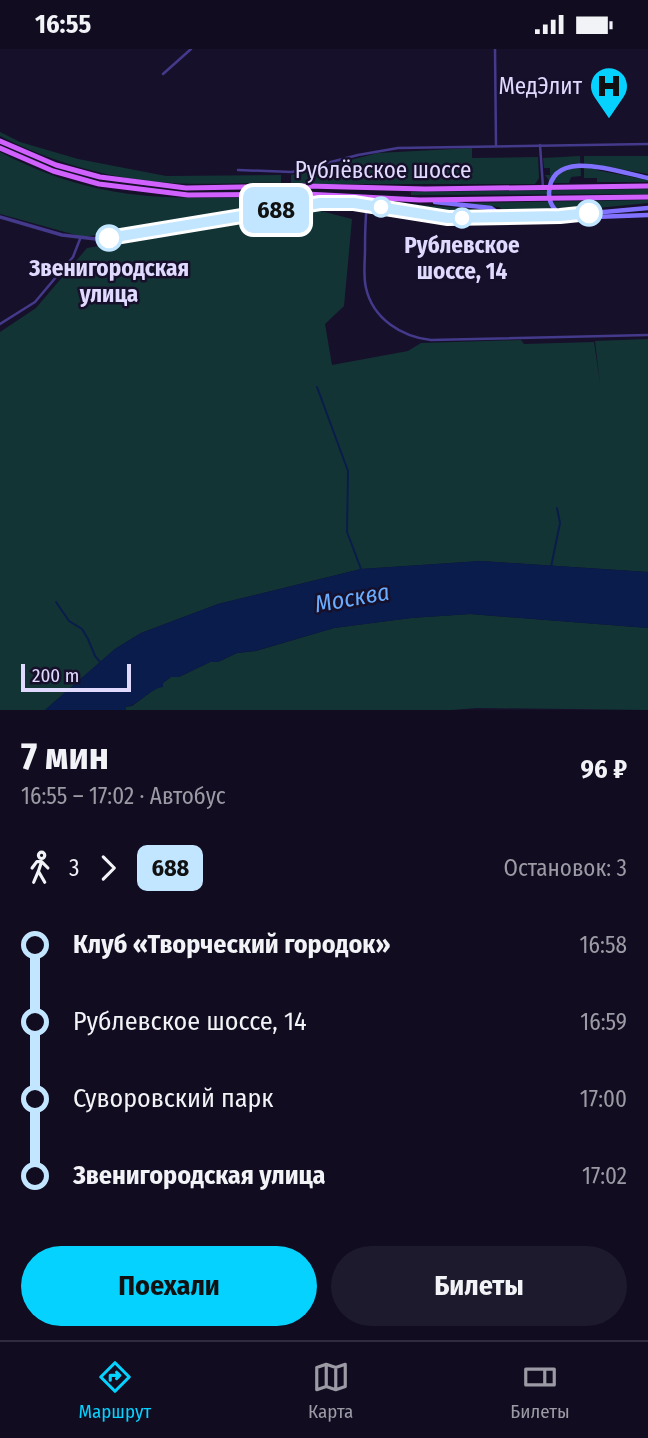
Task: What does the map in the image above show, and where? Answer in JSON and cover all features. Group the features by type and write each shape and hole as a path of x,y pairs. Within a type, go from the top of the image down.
{"main road":[{"name":"Рублёвское шоссе","path":"0,141 56,165 100,177 167,186 425,189 648,186"},
{"name":"Рублёвское шоссе","path":"0,148 53,171 99,184 188,195 306,194 420,200 648,197"},
{"path":"648,178 576,164 564,167 556,173 549,193 551,204 557,212 575,220 648,215"},
{"path":"420,200 491,208 504,217 560,216 648,208"}],"street":[{"path":"163,74 191,49"},
{"path":"495,49 496,145"},
{"path":"238,170 292,173 377,150 496,145 648,144"},
{"path":"540,145 543,187"},
{"path":"0,217 80,239 108,238 320,203 367,205 448,218 504,217"},
{"path":"367,205 366,288 380,315 393,327 415,338 431,340 648,335"},
{"path":"0,324 34,303 73,257 80,239"}],"green space":[{"path":"0,132 20,142 78,159 166,176 281,175 281,183 204,184 138,180 77,167 0,136"},
{"path":"472,148 472,158 538,157 539,178 535,184 291,184 291,175 378,153"},
{"path":"0,152 49,174 101,189 146,196 283,197 283,206 83,237 0,214"},
{"path":"580,156 581,176 571,177 569,183 551,183 545,175 550,175 550,168 544,168 543,158"},
{"path":"584,156 648,156 648,174 598,165 596,170 648,182 597,182 597,178 584,178"},
{"path":"648,189 648,194 411,195 411,192"},
{"path":"356,200 494,211 483,214 448,214"},
{"path":"648,200 648,203 597,208 596,205 505,212 499,207 459,203"},
{"path":"317,210 352,219 344,306 325,324 332,365 408,351 421,343 521,340 524,344 594,342 600,383 595,341 648,339 648,572 481,561 361,569 218,604 141,633 115,649 45,710 0,710 0,332 36,308 87,248"},
{"path":"470,614 648,628 648,710 126,710 126,707 132,706 171,677 179,677 237,653 256,651 334,628"}],"water":[{"name":"Москва","path":"481,561 648,572 648,628 470,614 334,628 255,651 237,653 179,677 171,677 163,683 163,687 126,707 126,710 45,710 115,649 141,633 218,604 361,569"}],"waterway":[{"path":"317,387 348,471 347,532 361,569"},
{"path":"551,567 560,523 557,508"},
{"path":"56,602 69,621 82,629 100,662"}],"bus line":[{"name":"688","path":"109,238 320,203 354,203 448,218 589,213"}],"place":[{"name":"МедЭлит","path":"609,120"},
{"name":"Рублевское шоссе, 14","path":"462,218"},
{"name":"Звенигородская улица","path":"109,238"}]}
